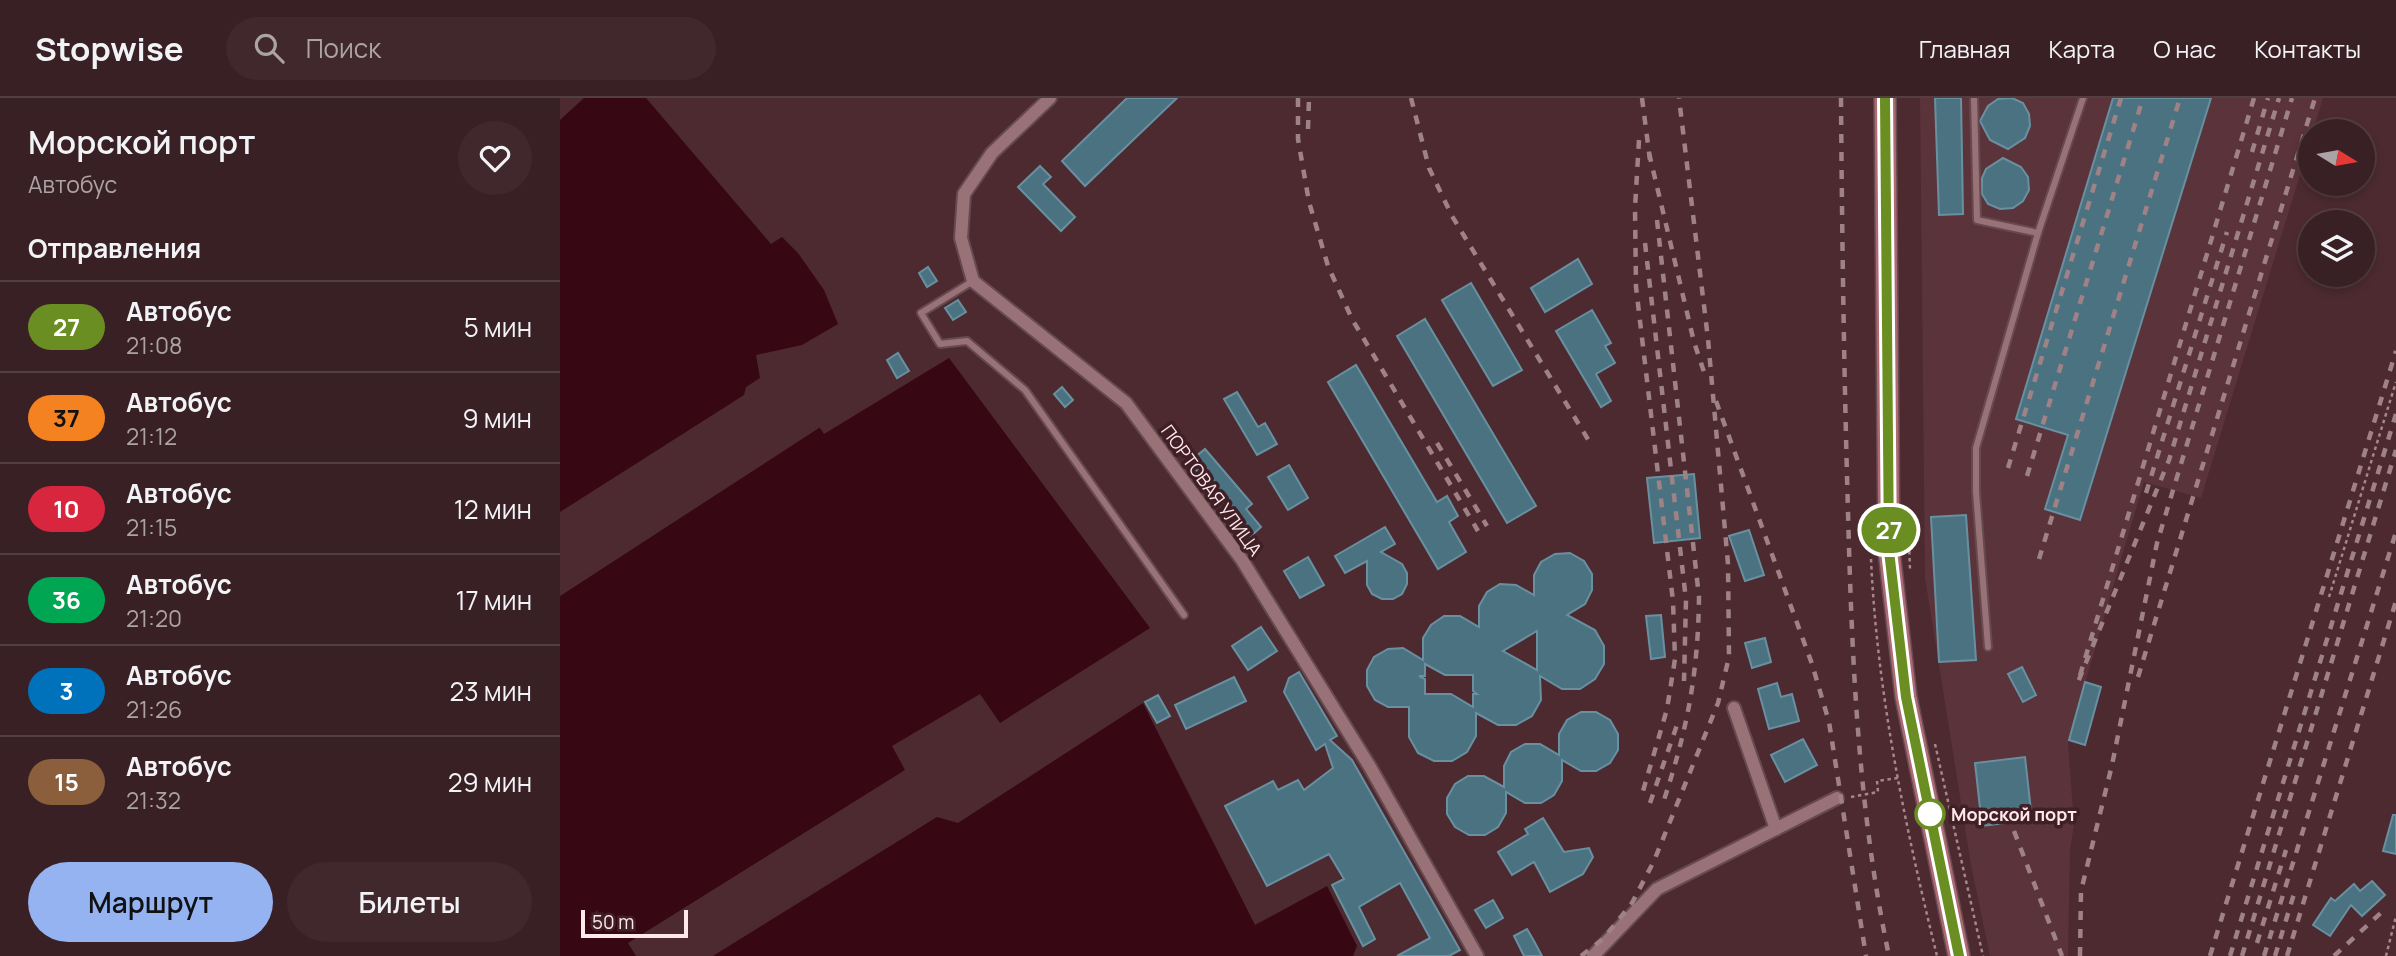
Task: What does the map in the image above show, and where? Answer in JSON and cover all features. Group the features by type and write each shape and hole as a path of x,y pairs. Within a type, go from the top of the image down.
{"highway":[{"path":"1885,98 1889,551 1906,697 1959,956"}],"street":[{"path":"973,281 961,238 964,194 992,153 1049,98"},
{"name":"ПОРТОВАЯ УЛИЦА","path":"973,281 1126,403 1242,560 1370,767 1476,956"},
{"path":"1734,708 1776,829"},
{"path":"1593,956 1657,889 1838,798"}],"lane":[{"path":"1974,98 1977,219 2038,233"},
{"path":"1988,646 1976,492 1976,448 2038,233 2083,98"},
{"path":"973,281 921,313 940,344 967,341 1025,390 1184,615"}],"path":[{"path":"2329,597 2396,382"},
{"path":"1908,511 1910,577"},
{"path":"1932,734 1983,956"},
{"path":"1838,798 1878,792 1877,781 1898,778"},
{"path":"2386,956 2396,916"}],"shaded area":[{"path":"584,98 646,98 771,244 782,237 798,253 824,290 838,324 802,345 756,355 760,378 746,387 744,395 560,512 560,120"},
{"path":"1920,98 2323,98 2317,119 2298,119 2298,181 2201,498 2144,482 2122,556 2068,742 2074,825 2070,850 2068,956 1990,956 1971,865 1925,578"},
{"path":"949,358 1150,628 1000,723 980,694 892,746 905,770 628,943 636,956 560,956 560,596 721,491 816,422 824,434"},
{"path":"1143,703 1255,925 1327,886 1357,946 1353,956 713,956 937,817 958,823"}],"pier":[{"path":"815,419 822,426 560,596 560,592 718,489 725,469"},
{"path":"935,814 711,956 709,956 711,953"}],"building":[{"path":"1127,98 1177,98 1085,186 1062,161"},
{"path":"1935,98 1961,98 1963,214 1939,215"},
{"path":"2012,98 2023,103 2029,114 2030,126 2025,138 2008,149 1990,140 1980,121 1988,106 1998,99"},
{"path":"2113,98 2211,98 2080,520 2045,509 2068,435 2016,419"},
{"path":"2003,158 2021,167 2028,177 2029,190 2023,201 2013,208 2000,209 1988,204 1982,194 1982,178 1986,169"},
{"path":"1040,166 1051,177 1043,184 1075,217 1061,231 1018,187"},
{"path":"1578,259 1592,284 1545,312 1531,288"},
{"path":"928,267 937,281 927,287 919,273"},
{"path":"1471,283 1522,370 1493,386 1442,300"},
{"path":"958,300 966,312 953,320 945,308"},
{"path":"1592,310 1611,343 1605,346 1615,363 1596,374 1611,401 1601,407 1556,331"},
{"path":"1425,319 1536,506 1507,523 1397,336"},
{"path":"898,353 909,371 897,378 887,360"},
{"path":"1356,365 1437,502 1447,496 1458,516 1449,522 1466,552 1438,569 1328,382"},
{"path":"1062,387 1073,400 1065,407 1054,394"},
{"path":"1237,392 1258,427 1265,423 1277,444 1257,455 1224,399"},
{"path":"1205,449 1252,504 1246,509 1261,527 1251,536 1189,462"},
{"path":"1289,465 1308,498 1288,510 1268,477"},
{"path":"1694,474 1700,538 1654,543 1647,478"},
{"path":"1966,515 1976,660 1939,662 1931,517"},
{"path":"1385,527 1395,544 1381,552 1402,564 1407,573 1407,584 1402,594 1393,599 1382,599 1372,594 1367,585 1367,561 1345,573 1335,556"},
{"path":"1749,530 1764,575 1745,581 1729,536"},
{"path":"1570,553 1584,561 1592,574 1592,590 1585,604 1567,615 1595,630 1604,646 1604,664 1595,679 1580,689 1562,689 1540,676 1541,700 1532,716 1516,725 1498,725 1476,713 1476,736 1467,752 1452,761 1434,761 1418,753 1409,737 1409,707 1388,707 1375,700 1367,686 1367,670 1374,657 1388,649 1403,648 1423,660 1423,638 1431,625 1444,616 1460,616 1479,627 1479,606 1487,592 1500,584 1516,585 1534,595 1534,575 1541,562 1555,554","holes":["1537,631 1537,670 1503,651","1425,664 1445,675 1473,675 1473,691 1477,694 1473,694 1473,707 1451,694 1425,694 1425,679 1419,676 1425,676"]},
{"path":"1308,557 1324,585 1300,598 1284,571"},
{"path":"1661,615 1665,657 1651,659 1646,616"},
{"path":"1261,627 1277,651 1248,670 1232,646"},
{"path":"1765,638 1771,662 1752,668 1745,643"},
{"path":"2022,667 2036,695 2023,702 2008,674"},
{"path":"1299,672 1337,736 1330,740 1352,760 1460,950 1449,956 1397,956 1430,938 1400,883 1359,907 1375,939 1363,946 1332,885 1344,879 1329,854 1267,886 1225,806 1273,781 1278,790 1298,780 1304,790 1333,768 1325,744 1316,750 1284,692 1289,678"},
{"path":"1234,677 1246,701 1186,729 1175,705"},
{"path":"2085,682 2101,687 2085,745 2069,740"},
{"path":"1777,683 1781,697 1792,694 1799,721 1769,729 1758,689"},
{"path":"1158,695 1170,716 1157,723 1145,702"},
{"path":"1581,712 1596,712 1610,720 1618,734 1618,750 1610,763 1596,771 1581,771 1562,760 1562,781 1554,795 1541,803 1525,803 1506,792 1506,813 1498,827 1485,835 1469,835 1455,827 1447,814 1447,798 1455,784 1468,776 1484,776 1504,787 1504,766 1511,752 1525,744 1540,744 1559,755 1559,734 1567,720"},
{"path":"1803,739 1817,765 1785,782 1771,755"},
{"path":"2025,757 2032,820 1982,826 1975,763"},
{"path":"2393,815 2396,815 2396,854 2383,851"},
{"path":"1543,818 1564,852 1589,848 1593,857 1583,874 1550,892 1534,862 1512,875 1498,852 1528,834 1525,829"},
{"path":"2372,881 2385,895 2362,916 2351,905 2330,936 2313,925 2331,898 2335,901 2354,884 2360,891"},
{"path":"1493,900 1503,918 1486,928 1475,910"},
{"path":"1527,929 1542,956 1524,956 1514,936"}],"railway":[{"path":"1298,98 1298,139 1309,202 1328,266 1352,319 1478,531"},
{"path":"1308,129 1309,98"},
{"path":"1411,98 1429,168 1452,216 1589,441"},
{"path":"1642,98 1650,160"},
{"path":"1581,956 1603,939 1632,903 1654,861 1718,703 1729,657 1728,564 1708,339 1679,98"},
{"path":"1841,98 1845,408 1858,735 1870,846 1889,956"},
{"path":"2008,468 2121,98"},
{"path":"2027,476 2143,98"},
{"path":"2039,559 2180,98"},
{"path":"2254,98 2078,682 2169,460 2279,98"},
{"path":"2252,152 2268,98"},
{"path":"2080,956 2081,891 2112,765 2157,543 2292,98"},
{"path":"2138,677 2315,98"},
{"path":"1639,140 1635,208 1636,287 1673,601 1675,659 1667,709 1641,798"},
{"path":"1649,153 1694,342 1704,372"},
{"path":"1657,220 1699,597 1690,703 1662,806"},
{"path":"2146,493 2227,232"},
{"path":"1645,243 1686,600 1684,681"},
{"path":"2210,956 2396,351"},
{"path":"1716,401 1812,664 1829,722 1866,956"},
{"path":"2230,956 2396,414"},
{"path":"1437,443 1487,526"},
{"path":"2242,956 2396,450"},
{"path":"2264,956 2396,532"},
{"path":"2287,956 2396,601"},
{"path":"1650,803 1678,722"},
{"path":"2014,831 2062,956"},
{"path":"2257,943 2286,850"},
{"path":"2275,956 2294,894"},
{"path":"2334,956 2384,910"}],"bus line":[{"name":"27","path":"1885,98 1889,551 1906,697 1959,956"}],"place":[{"name":"Морской порт","path":"1930,814"}]}
